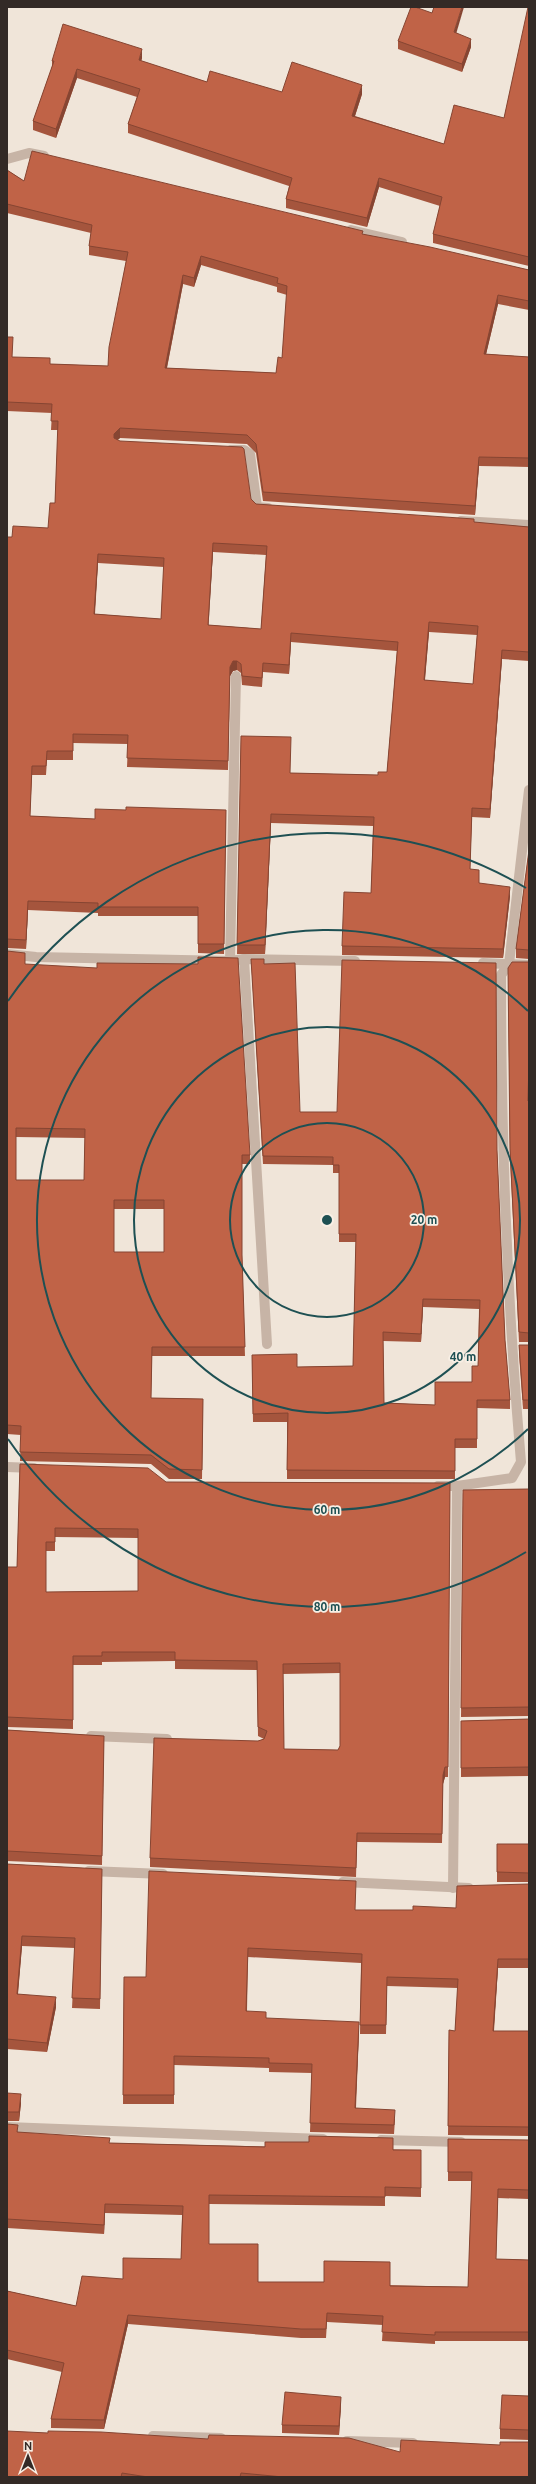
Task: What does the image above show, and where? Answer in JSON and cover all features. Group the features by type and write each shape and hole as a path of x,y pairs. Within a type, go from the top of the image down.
{"street":[{"path":"7,159 29,153 52,158"},
{"path":"344,229 414,245"},
{"path":"221,449 244,450 250,454 257,507 281,509"},
{"path":"451,520 529,526"},
{"path":"230,961 236,676"},
{"path":"426,1486 457,1486 512,1478 521,1462 511,1348 501,1072 500,975 509,964 529,790"},
{"path":"7,954 36,957 230,961 244,959 369,961"},
{"path":"244,959 267,1344"},
{"path":"470,963 529,965"},
{"path":"511,1348 523,1348"},
{"path":"7,1467 45,1468"},
{"path":"453,1888 457,1486"},
{"path":"454,1724 469,1724"},
{"path":"78,1736 182,1740"},
{"path":"79,1870 174,1874"},
{"path":"334,1882 453,1888 483,1888"},
{"path":"7,2127 330,2139"},
{"path":"370,2140 473,2142"},
{"path":"142,2436 228,2438"},
{"path":"339,2441 426,2443"}],"building":[{"path":"411,7 432,13 434,7 462,7 454,32 471,39 462,64 398,41"},
{"path":"528,7 529,257 433,234 442,197 379,178 367,218 286,199 292,178 128,124 140,89 77,69 56,129 33,121 54,61 52,61 63,24 142,49 139,60 207,82 210,71 282,92 292,62 362,85 352,116 444,144 454,105 504,118"},
{"path":"32,151 363,231 362,234 430,247 529,270 529,301 498,295 484,354 529,357 529,458 479,457 475,506 263,492 256,444 247,435 120,428 114,434 114,438 120,441 242,447 244,449 251,499 256,504 474,519 474,522 529,527 529,652 502,650 490,809 472,808 470,869 479,870 479,883 510,887 503,949 342,946 344,892 371,893 374,817 271,814 265,945 237,945 241,736 291,737 290,773 378,775 378,772 387,772 398,642 291,633 289,665 263,663 262,678 242,676 241,664 237,661 233,661 230,667 228,761 127,758 128,735 73,734 73,751 47,751 46,766 32,766 30,816 95,819 95,809 126,810 126,807 226,810 224,944 198,944 198,907 98,907 98,903 28,901 26,940 7,939 7,537 12,537 13,526 48,528 50,503 55,503 58,421 51,421 52,404 7,402 7,337 13,337 12,357 50,358 50,364 108,366 109,347 128,252 89,246 92,225 7,204 7,170 24,181","holes":["201,256 278,278 277,283 287,286 282,358 278,357 276,373 165,368 183,275 194,278","213,543 267,546 261,629 208,625","98,554 164,558 161,619 94,614","429,622 478,626 473,684 424,680"]},
{"path":"529,850 529,950 516,949"},
{"path":"7,951 25,953 25,964 97,968 97,963 198,964 198,957 238,958 250,1155 242,1155 242,1255 245,1347 152,1347 151,1398 203,1399 202,1470 169,1469 151,1455 20,1452 21,1426 7,1425","holes":["16,1128 85,1129 84,1180 16,1180","114,1200 164,1200 164,1252 114,1252"]},
{"path":"251,959 264,959 264,964 295,963 300,1112 337,1112 342,960 496,963 497,1150 505,1340 510,1400 477,1400 477,1439 455,1439 455,1471 287,1470 288,1413 253,1414 252,1355 297,1354 297,1367 353,1366 356,1234 339,1234 339,1165 333,1165 333,1157 263,1156","holes":["423,1299 480,1300 478,1366 472,1366 472,1382 435,1382 435,1405 384,1403 383,1332 421,1334"]},
{"path":"512,962 529,962 529,1333 519,1332 510,1149 508,968"},
{"path":"519,1345 529,1345 529,1400 523,1400"},
{"path":"20,1464 148,1468 166,1482 450,1483 448,1767 445,1767 443,1775 442,1834 357,1833 356,1868 150,1858 154,1738 258,1741 264,1739 267,1731 258,1727 257,1661 175,1660 175,1652 102,1652 102,1656 73,1656 73,1720 7,1717 7,1567 17,1567","holes":["55,1528 138,1529 138,1591 46,1592 46,1542 55,1542","340,1663 340,1746 338,1750 284,1749 283,1664"]},
{"path":"529,1489 529,1707 461,1708 463,1490"},
{"path":"529,1719 529,1767 461,1768 461,1721"},
{"path":"7,1730 104,1736 102,1856 7,1851"},
{"path":"497,1844 529,1844 529,1873 497,1872"},
{"path":"7,1864 102,1869 100,1999 72,1998 75,1938 22,1936 17,1994 56,1997 47,2043 7,2039"},
{"path":"149,1871 356,1881 355,1910 413,1910 413,1906 456,1908 457,1886 529,1884 529,1959 498,1959 493,2031 529,2031 529,2127 448,2126 449,2030 455,2031 458,1979 387,1977 386,2025 360,2025 362,1954 248,1948 246,2011 266,2012 266,2018 359,2022 355,2108 395,2110 394,2125 310,2123 312,2064 269,2063 269,2058 174,2056 174,2095 123,2095 124,1977 146,1977"},
{"path":"7,2093 21,2094 19,2112 7,2112"},
{"path":"7,2124 18,2125 17,2132 110,2138 109,2143 265,2147 265,2142 309,2142 309,2136 393,2138 393,2150 421,2150 421,2188 385,2187 385,2197 209,2195 209,2244 258,2244 258,2282 324,2282 324,2261 390,2262 390,2286 468,2287 472,2172 448,2172 448,2139 529,2140 529,2190 498,2189 496,2259 529,2260 529,2332 435,2332 435,2335 382,2332 383,2316 327,2313 326,2329 301,2329 128,2315 104,2420 51,2419 64,2363 7,2350 7,2291 76,2306 82,2276 123,2279 123,2258 181,2259 183,2206 105,2204 104,2225 7,2219"},
{"path":"285,2392 341,2397 339,2426 282,2425"},
{"path":"502,2395 529,2396 529,2430 500,2429"},
{"path":"7,2431 48,2433 48,2431 101,2432 208,2439 209,2435 349,2438 400,2452 401,2440 500,2445 500,2442 529,2442 529,2477 283,2477 241,2473 240,2477 149,2477 122,2473 121,2477 7,2477"}]}
